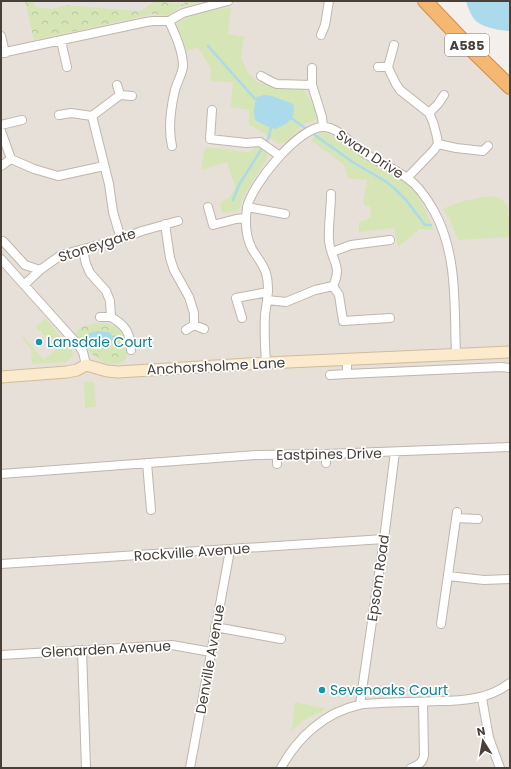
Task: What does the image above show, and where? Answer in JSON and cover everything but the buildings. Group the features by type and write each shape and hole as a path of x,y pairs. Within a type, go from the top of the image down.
{"highway":[{"name":"A585","path":"425,1 510,87"}],"street":[{"path":"1,36 3,53 153,20 169,21 183,13 228,1"},
{"path":"321,36 325,25 329,1"},
{"path":"169,21 182,58 183,66 172,105 170,136 172,146"},
{"path":"61,41 67,67"},
{"path":"394,45 388,67 396,84 400,90 429,113 438,137 438,144 434,150 408,178"},
{"path":"378,67 388,67"},
{"path":"312,68 312,85 322,118 323,127"},
{"path":"261,76 277,84 312,85"},
{"path":"117,85 120,95"},
{"path":"59,115 71,113 92,116 120,95 132,96"},
{"path":"429,113 444,95"},
{"path":"212,110 210,139 246,143 260,142 280,156"},
{"path":"92,116 109,184 113,212 121,239"},
{"path":"1,125 22,120"},
{"name":"Swan Drive","path":"266,363 264,338 268,296 266,273 249,241 246,232 247,207 258,183 280,156 303,135 314,128 323,127 332,129 360,150 408,178 426,199 434,212 440,223 449,249 453,277 456,355"},
{"path":"1,131 11,158 34,169 58,176 104,166"},
{"path":"438,144 485,152"},
{"path":"1,166 11,158"},
{"path":"331,194 329,242 338,269 337,277 333,286"},
{"path":"247,207 285,214"},
{"path":"208,208 213,225 246,218"},
{"name":"Stoneygate","path":"24,285 40,270 61,255 121,239 142,230 178,221"},
{"path":"165,224 170,258 174,270 189,297 194,313 194,325"},
{"path":"3,240 25,264 40,270"},
{"path":"332,252 351,245 390,240"},
{"path":"83,250 86,264 90,273 106,291 110,301 111,317"},
{"path":"1,259 79,346 83,352 86,365 72,371 1,377"},
{"path":"242,318 236,298 268,296 286,302 316,290 333,286"},
{"path":"333,286 339,295 343,320 390,318"},
{"path":"100,317 111,317 120,322 127,331 131,350"},
{"path":"194,325 204,329"},
{"path":"186,330 194,325"},
{"name":"Anchorsholme Lane","path":"86,365 106,371 118,372 266,363 510,352"},
{"path":"347,360 347,374"},
{"path":"330,375 501,367 510,368"},
{"name":"Eastpines Drive","path":"1,474 277,455 510,447"},
{"name":"Epsom Road","path":"360,704 395,452"},
{"path":"326,454 326,463"},
{"path":"277,455 278,464"},
{"path":"147,463 150,510"},
{"path":"441,624 457,515 478,519"},
{"name":"Rockville Avenue","path":"1,564 384,539"},
{"name":"Denville Avenue","path":"190,768 230,550"},
{"path":"448,576 484,580 510,579"},
{"path":"215,627 281,639"},
{"name":"Glenarden Avenue","path":"1,655 172,644 211,652"},
{"path":"82,650 86,768"},
{"path":"281,768 295,746 314,727 334,715 360,704 482,698 498,691 510,683"},
{"path":"482,698 489,738 495,758 500,768"},
{"path":"411,768 421,764 424,760 423,702"}],"shaded area":[{"path":"1,1 425,1 510,87 510,768 1,768"},
{"path":"33,1 155,1 140,11 66,5 51,9 36,7"}],"green space":[{"path":"25,1 33,1 36,7 51,9 66,5 140,11 155,1 184,4 185,1 205,1 180,7 168,16 153,14 34,40"},
{"path":"231,7 228,34 244,37 241,58 247,71 257,82 271,86 303,89 312,103 317,120 304,124 287,141 279,144 249,125 249,110 231,107 233,82 210,81 211,69 198,47 187,51 177,25 181,21 194,15"},
{"path":"323,132 339,140 362,157 403,180 409,185 420,200 434,230 420,229 398,247 394,228 359,232 359,222 366,220 371,216 370,207 364,205 367,180 348,178 344,165 311,140 317,134"},
{"path":"256,145 266,152 268,156 266,160 243,197 240,208 237,211 222,213 220,205 222,201 230,197 235,187 227,162 201,170 205,147 250,152"},
{"path":"492,196 505,202 508,207 507,215 510,221 510,237 458,240 450,220 443,209 467,200"},
{"path":"45,318 73,352 73,355 67,362 32,364 31,349 22,338 24,337 44,360 56,349 36,327"},
{"path":"106,323 118,329 126,339 128,350 126,360 122,362 110,364 98,359 75,335 84,326"},
{"path":"84,382 94,382 96,407 85,408"},
{"path":"295,702 327,709 302,722 291,734"}],"water":[{"path":"466,1 510,1 510,31 492,28 479,23 471,14"},
{"path":"264,95 272,96 293,104 294,114 287,123 275,129 255,120 254,111 256,97"},
{"path":"97,331 109,332 113,336 113,340 106,346 94,343 90,340 88,334"}],"waterway":[{"path":"208,46 255,99"},
{"path":"291,118 354,163 385,181 406,200 425,225 431,225"},
{"path":"233,200 239,185 269,137 271,127"}],"place":[{"name":"Lansdale Court","path":"39,342"},
{"name":"Sevenoaks Court","path":"322,690"}]}
